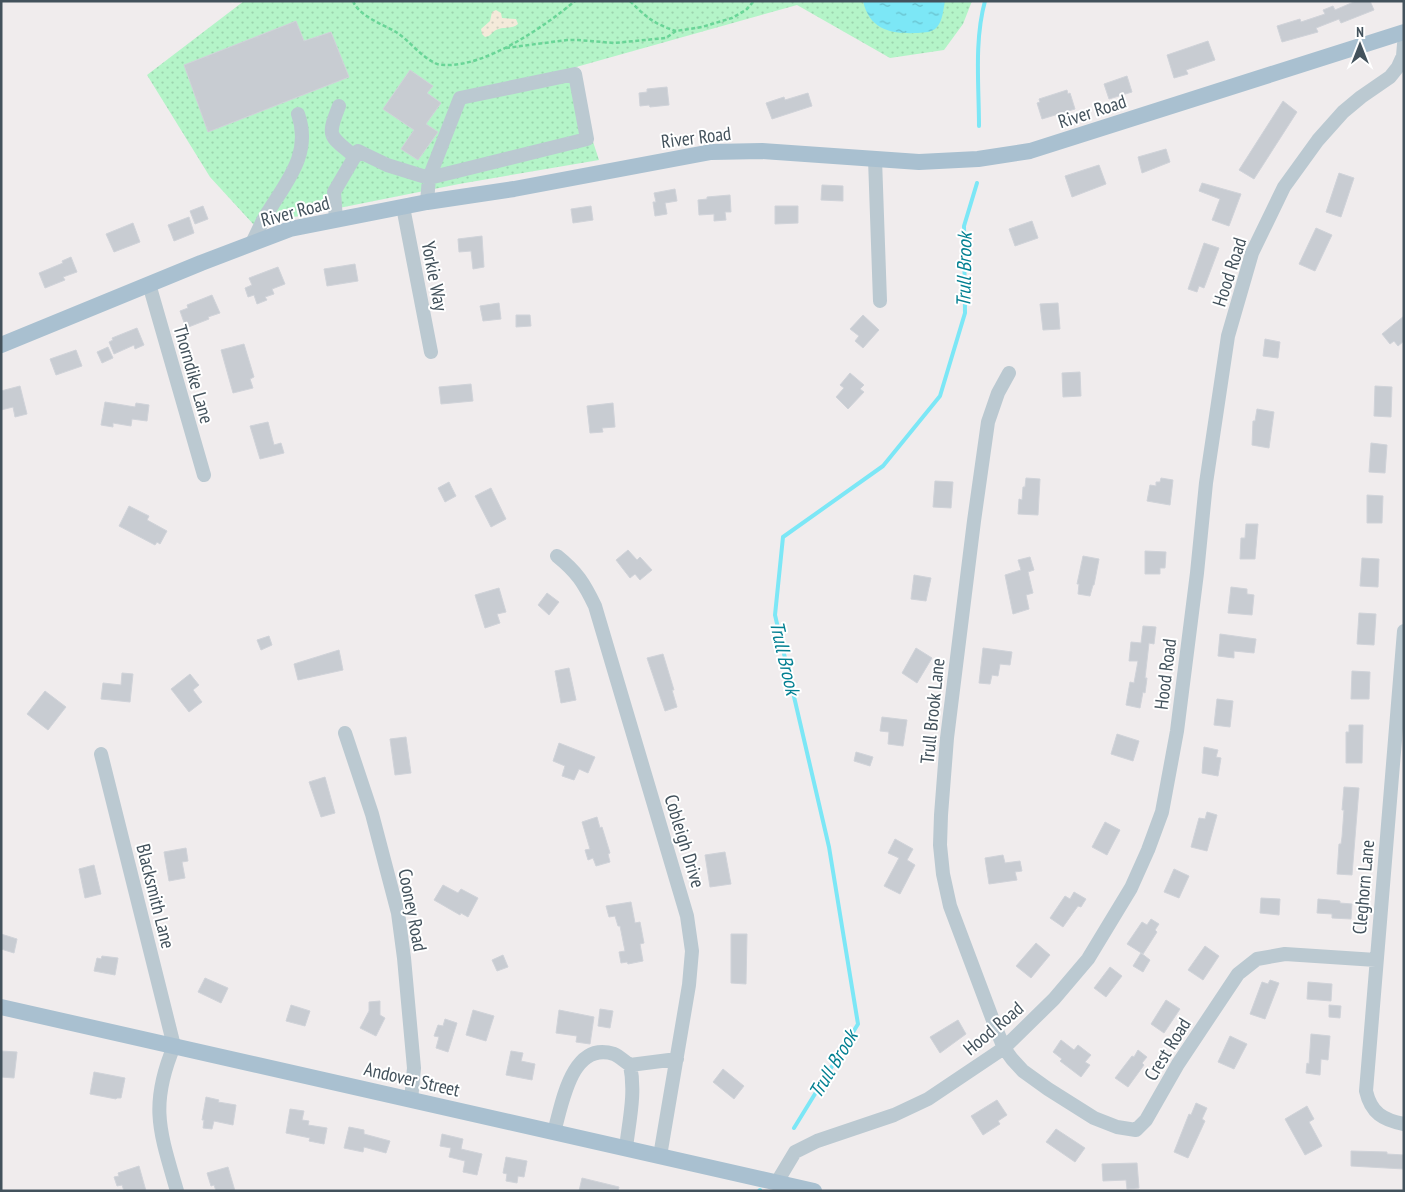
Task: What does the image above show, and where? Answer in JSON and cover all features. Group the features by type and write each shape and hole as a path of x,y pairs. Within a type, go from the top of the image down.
{"main road":[{"name":"River Road","path":"1,345 290,229 427,202 514,189 711,152 762,151 919,162 978,159 1030,151 1404,32"},
{"name":"Andover Street","path":"1,1007 814,1191"}],"street":[{"name":"Hood Road","path":"777,1182 795,1152 817,1141 894,1115 928,1099 1004,1048 1054,999 1088,959 1131,888 1162,812 1177,731 1197,573 1206,483 1228,336 1252,253 1284,187 1318,140 1355,102 1390,77 1398,67 1404,44"},
{"path":"336,220 334,192 358,151 387,165 429,178 587,139 575,74 460,98 429,178 427,202"},
{"path":"339,106 330,128 333,138 355,157"},
{"path":"252,243 267,212 289,182 303,141 301,121 298,114"},
{"path":"875,159 880,301"},
{"name":"Yorkie Way","path":"403,207 431,352"},
{"name":"Thorndike Lane","path":"149,284 204,475"},
{"name":"Trull Brook Lane","path":"1004,1048 950,906 943,874 940,845 947,738 988,422 998,393 1009,373"},
{"name":"Cobleigh Drive","path":"557,556 574,570 585,585 594,606 687,916 692,951 689,984 660,1156"},
{"name":"Cleghorn Lane","path":"1404,630 1366,1092 1368,1102 1377,1113 1388,1121 1404,1124"},
{"name":"Cooney Road","path":"345,733 372,814 398,914 414,1068 411,1100"},
{"name":"Blacksmith Lane","path":"101,754 174,1046"},
{"name":"Crest Road","path":"1004,1048 1023,1070 1048,1089 1094,1118 1117,1127 1136,1130 1146,1120 1178,1064 1238,974 1257,959 1285,954 1376,960"},
{"path":"174,1046 166,1065 159,1096 159,1115 162,1137 177,1191"},
{"path":"554,1132 568,1082 576,1067 587,1057 601,1053 614,1054 630,1065 677,1060"},
{"path":"626,1148 633,1090 630,1065"}],"path":[{"path":"353,1 359,11 401,36 422,55 436,64 455,65 490,56 538,29 575,1"},
{"path":"630,1 657,25 676,31"},
{"path":"504,48 573,40 614,43 666,38 676,31 702,27 732,18 746,10 754,1"}],"green space":[{"path":"244,1 972,1 963,24 944,50 890,58 797,5 569,69 599,160 459,184 254,225 210,177 147,75"}],"sand":[{"path":"496,10 501,13 502,18 516,19 518,24 513,27 499,29 485,37 481,29 490,21 492,12"}],"water":[{"path":"863,1 945,1 942,18 935,29 928,32 899,33 883,29 877,25 866,11"}],"building":[{"path":"1356,1 1370,1 1374,10 1341,23 1339,19 1316,28 1318,32 1282,42 1277,26 1300,19 1301,22 1325,14 1323,10 1333,6 1335,10"},
{"path":"296,21 304,41 331,32 349,77 208,132 184,65"},
{"path":"1208,41 1215,60 1186,70 1188,74 1174,78 1167,55"},
{"path":"410,70 433,86 427,93 441,103 426,124 438,132 418,160 401,149 414,130 383,109"},
{"path":"1127,76 1132,92 1109,99 1104,84"},
{"path":"667,87 669,105 640,106 639,93 647,92 647,89"},
{"path":"1067,90 1068,94 1070,93 1075,109 1042,119 1037,103 1040,102 1039,99"},
{"path":"808,93 812,106 772,119 766,103 784,97 785,100"},
{"path":"1283,101 1297,112 1254,179 1239,170"},
{"path":"1166,149 1170,162 1142,173 1138,157"},
{"path":"1099,165 1106,184 1072,197 1065,176"},
{"path":"1339,173 1354,178 1341,217 1326,212"},
{"path":"1202,183 1241,194 1229,226 1212,220 1220,199 1199,191"},
{"path":"822,185 843,186 843,201 821,200"},
{"path":"675,189 677,201 665,203 667,214 655,216 653,202 656,202 654,193"},
{"path":"730,195 731,212 725,212 726,220 714,221 714,214 699,215 698,200 707,199 707,197"},
{"path":"203,206 208,219 195,224 190,211"},
{"path":"591,206 593,220 573,223 571,209"},
{"path":"775,206 798,206 798,223 775,224"},
{"path":"189,217 194,233 174,241 168,225"},
{"path":"1032,221 1038,238 1015,246 1009,229"},
{"path":"133,223 140,242 114,252 106,234"},
{"path":"1316,228 1332,235 1315,271 1299,264"},
{"path":"482,236 484,267 473,269 471,251 459,252 458,239"},
{"path":"1204,243 1219,248 1204,288 1199,286 1197,292 1188,289"},
{"path":"71,257 77,272 63,277 65,280 45,288 39,273 63,263 62,261"},
{"path":"355,264 358,281 327,286 324,269"},
{"path":"278,267 285,284 272,289 274,294 265,297 267,300 257,304 254,295 248,297 245,288 252,285 249,278"},
{"path":"212,295 220,313 186,328 180,311 188,308 187,305"},
{"path":"499,303 501,319 483,321 480,306"},
{"path":"1058,303 1060,329 1043,330 1040,304"},
{"path":"516,315 530,315 531,326 516,327"},
{"path":"863,315 879,330 863,348 855,341 859,336 850,329"},
{"path":"1404,316 1404,341 1398,346 1394,341 1390,344 1382,334"},
{"path":"137,328 144,345 135,349 134,345 114,354 109,342 113,340 112,338"},
{"path":"1265,339 1280,342 1278,358 1263,356"},
{"path":"244,344 254,377 250,379 253,388 233,393 221,350"},
{"path":"108,347 113,358 102,363 97,352"},
{"path":"76,350 82,366 56,375 50,359"},
{"path":"1080,372 1081,396 1063,397 1062,373"},
{"path":"850,373 864,385 860,389 864,392 848,409 836,397 844,388 840,385"},
{"path":"471,384 473,401 441,404 439,387"},
{"path":"20,386 27,414 15,417 13,407 1,410 1,391"},
{"path":"1375,386 1392,387 1391,417 1374,416"},
{"path":"105,402 135,407 136,403 149,405 147,421 132,419 131,426 113,423 113,427 101,425"},
{"path":"613,403 615,427 602,428 603,432 590,433 587,406"},
{"path":"1257,409 1274,412 1269,448 1252,445 1253,421 1255,421"},
{"path":"268,422 274,445 281,443 284,453 260,459 250,426"},
{"path":"1371,443 1387,445 1385,473 1369,472"},
{"path":"1026,478 1040,479 1038,515 1018,514 1019,499 1022,500"},
{"path":"1161,478 1173,480 1170,505 1147,501 1150,485 1156,486 1156,482 1160,482"},
{"path":"935,481 953,482 951,508 933,507"},
{"path":"449,482 456,496 445,502 438,488"},
{"path":"491,488 506,519 491,527 475,496"},
{"path":"1367,495 1383,496 1382,523 1367,523"},
{"path":"129,506 149,516 147,520 167,531 160,544 157,542 155,545 119,526"},
{"path":"1246,524 1258,524 1255,559 1240,559 1241,538 1245,538"},
{"path":"628,550 637,560 640,557 652,570 640,580 635,574 630,578 616,560"},
{"path":"1145,551 1166,552 1165,568 1160,568 1160,574 1145,574"},
{"path":"1083,556 1099,559 1090,596 1078,594 1079,584 1077,584"},
{"path":"1030,557 1034,570 1028,572 1033,593 1026,595 1029,609 1013,614 1005,575 1021,570 1018,560"},
{"path":"1362,558 1379,559 1378,587 1360,586"},
{"path":"914,575 931,578 926,601 911,599"},
{"path":"1231,587 1247,589 1247,594 1254,595 1252,615 1228,613"},
{"path":"499,588 506,612 497,614 500,623 485,628 475,595"},
{"path":"547,593 559,602 549,615 538,605"},
{"path":"1359,613 1376,614 1374,645 1357,644"},
{"path":"1143,626 1156,627 1154,644 1149,643 1145,693 1143,692 1140,708 1126,705 1130,682 1134,683 1138,661 1129,661 1131,642 1141,643"},
{"path":"1220,634 1256,639 1254,653 1234,651 1234,658 1218,656"},
{"path":"269,636 272,645 261,650 257,640"},
{"path":"916,648 932,658 917,683 902,673"},
{"path":"983,648 1012,652 1010,665 1000,664 998,676 992,675 990,684 979,683"},
{"path":"339,650 343,670 298,680 294,664"},
{"path":"663,654 677,707 665,711 647,658"},
{"path":"569,668 576,700 561,703 555,671"},
{"path":"1352,671 1370,672 1369,699 1351,699"},
{"path":"122,673 133,674 130,702 101,699 103,683 121,685"},
{"path":"190,674 199,685 193,690 202,702 189,712 171,689"},
{"path":"45,691 66,707 48,730 27,714"},
{"path":"1217,699 1233,701 1230,727 1214,725"},
{"path":"882,717 907,720 903,746 888,744 889,732 880,731"},
{"path":"1349,725 1363,725 1362,763 1346,763 1346,732 1349,732"},
{"path":"1117,734 1139,741 1133,761 1111,754"},
{"path":"406,737 411,773 395,775 390,739"},
{"path":"559,743 595,757 588,773 579,769 574,780 562,776 565,766 553,761"},
{"path":"1204,747 1218,750 1216,757 1221,758 1218,776 1202,773"},
{"path":"856,752 873,757 870,766 854,761"},
{"path":"325,777 335,813 321,817 309,782"},
{"path":"1344,787 1359,788 1352,875 1337,874 1339,844 1341,844 1342,837"},
{"path":"1207,812 1217,815 1207,851 1191,847 1199,818 1205,819"},
{"path":"597,817 610,853 608,854 610,862 596,866 593,858 588,860 585,850 590,849 582,822"},
{"path":"1105,822 1120,830 1107,855 1092,847"},
{"path":"895,839 913,849 907,860 915,865 900,894 884,886 899,858 888,853"},
{"path":"186,848 188,861 182,862 185,878 169,881 164,852"},
{"path":"725,852 731,884 710,887 705,855"},
{"path":"1003,855 1005,863 1020,861 1022,871 1015,872 1017,880 989,884 985,858"},
{"path":"94,865 101,894 85,898 79,869"},
{"path":"1174,869 1189,876 1179,898 1164,892"},
{"path":"443,885 458,893 461,889 478,898 468,917 461,913 460,915 434,900"},
{"path":"1074,892 1086,899 1081,907 1078,906 1063,927 1050,918 1065,896 1070,899"},
{"path":"1261,898 1280,899 1279,915 1260,913"},
{"path":"1318,899 1352,904 1351,919 1332,918 1332,914 1317,913"},
{"path":"631,902 635,923 640,922 644,943 640,944 643,961 628,964 627,962 621,963 619,952 625,951 620,926 618,926 615,916 609,917 606,906"},
{"path":"1151,919 1159,924 1155,930 1157,932 1143,954 1127,944 1142,922 1147,925"},
{"path":"1,934 17,939 14,953 1,949"},
{"path":"731,934 747,934 746,984 731,983"},
{"path":"1036,943 1050,955 1031,978 1016,966"},
{"path":"1205,946 1219,956 1203,980 1188,970"},
{"path":"1141,953 1150,960 1143,972 1133,966"},
{"path":"503,955 508,967 497,971 492,960"},
{"path":"102,956 118,958 115,975 94,971 97,958 101,959"},
{"path":"1110,967 1122,976 1106,997 1094,988"},
{"path":"205,978 228,988 221,1003 198,992"},
{"path":"1270,980 1279,983 1265,1019 1250,1014 1262,982 1268,984"},
{"path":"1308,982 1332,984 1331,1001 1307,999"},
{"path":"1166,1000 1180,1009 1164,1033 1151,1024"},
{"path":"380,1001 380,1015 385,1018 376,1036 360,1028 369,1011 369,1002"},
{"path":"291,1005 310,1011 305,1026 286,1021"},
{"path":"1329,1005 1341,1006 1340,1018 1329,1017"},
{"path":"600,1009 613,1011 610,1028 598,1026"},
{"path":"473,1010 494,1016 486,1041 466,1035"},
{"path":"559,1010 594,1017 590,1044 576,1042 577,1036 556,1033"},
{"path":"445,1019 457,1023 448,1052 436,1048 439,1037 434,1036 438,1025 443,1026"},
{"path":"958,1020 966,1034 940,1053 930,1037"},
{"path":"1311,1034 1330,1036 1328,1060 1321,1059 1320,1075 1306,1073 1307,1063 1309,1064"},
{"path":"1230,1036 1247,1044 1234,1069 1218,1062"},
{"path":"1061,1040 1074,1050 1078,1045 1091,1055 1085,1062 1090,1065 1081,1077 1060,1061 1062,1059 1053,1052"},
{"path":"1138,1050 1147,1057 1142,1063 1144,1065 1128,1087 1115,1078"},
{"path":"1,1051 17,1052 14,1078 1,1077"},
{"path":"511,1051 523,1053 521,1061 535,1064 532,1080 506,1075"},
{"path":"723,1069 744,1086 734,1099 713,1082"},
{"path":"94,1072 125,1078 121,1098 116,1099 90,1094"},
{"path":"206,1097 219,1100 218,1102 236,1105 233,1125 214,1121 212,1129 203,1128 204,1120 202,1120"},
{"path":"997,1100 1007,1115 998,1121 1000,1124 983,1135 971,1116"},
{"path":"1196,1103 1207,1108 1202,1119 1205,1121 1188,1158 1174,1152 1189,1114 1191,1115"},
{"path":"1307,1106 1314,1119 1309,1122 1322,1146 1305,1155 1285,1119"},
{"path":"290,1109 304,1111 302,1120 309,1121 308,1125 327,1128 324,1144 309,1141 310,1138 286,1133"},
{"path":"349,1127 364,1130 364,1134 390,1141 386,1153 364,1147 363,1152 344,1148"},
{"path":"1056,1129 1085,1148 1075,1162 1046,1142"},
{"path":"442,1134 463,1139 461,1149 482,1154 477,1175 463,1172 465,1161 449,1157 451,1148 440,1146"},
{"path":"1351,1151 1387,1152 1387,1154 1404,1155 1404,1169 1351,1166"},
{"path":"506,1157 527,1161 524,1177 518,1176 517,1183 506,1181 507,1174 503,1173"},
{"path":"1137,1163 1139,1188 1127,1189 1126,1180 1103,1181 1102,1164"},
{"path":"139,1166 146,1191 124,1191 122,1185 117,1186 114,1177 119,1176 118,1173"},
{"path":"228,1167 235,1191 216,1191 214,1185 211,1186 207,1173"},
{"path":"582,1178 619,1187 618,1191 579,1191"}],"waterway":[{"name":"Trull Brook","path":"979,126 978,48 985,1"},
{"name":"Trull Brook","path":"794,1128 858,1024 829,847 775,615 783,537 883,466 940,396 965,313 964,226 977,183"}]}
